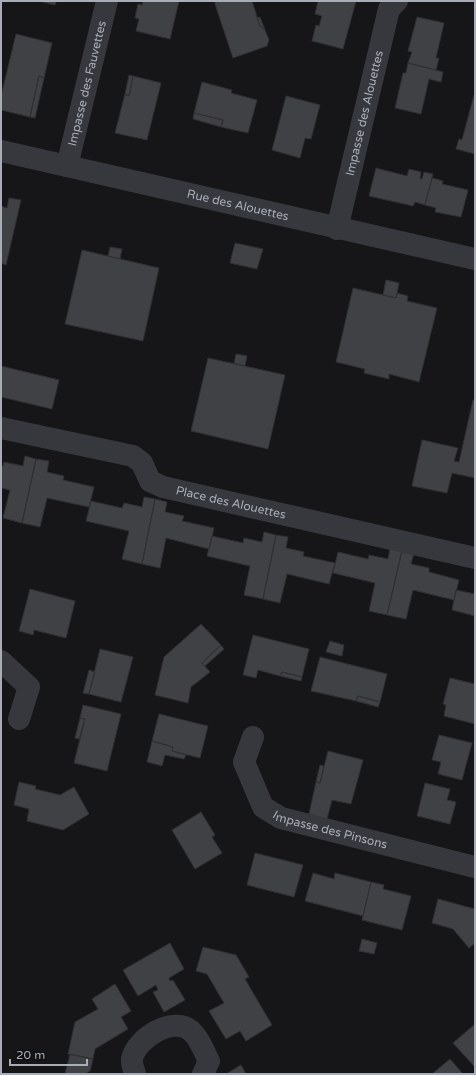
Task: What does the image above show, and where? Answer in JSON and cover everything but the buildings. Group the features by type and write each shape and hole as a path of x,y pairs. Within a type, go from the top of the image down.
{"street":[{"name":"Impasse des Fauvettes","path":"68,166 107,1"},
{"name":"Impasse des Alouettes","path":"337,229 389,9 397,1"},
{"name":"Rue des Alouettes","path":"1,151 337,229 475,259"},
{"name":"Place des Alouettes","path":"1,428 133,456 142,463 150,481 163,487 475,558"},
{"path":"1,661 29,687 20,719"},
{"name":"Impasse des Pinsons","path":"253,737 244,762 262,807 281,818 474,863"},
{"path":"135,1074 132,1060 141,1042 162,1028 177,1026 192,1031 209,1061 202,1074"}]}
